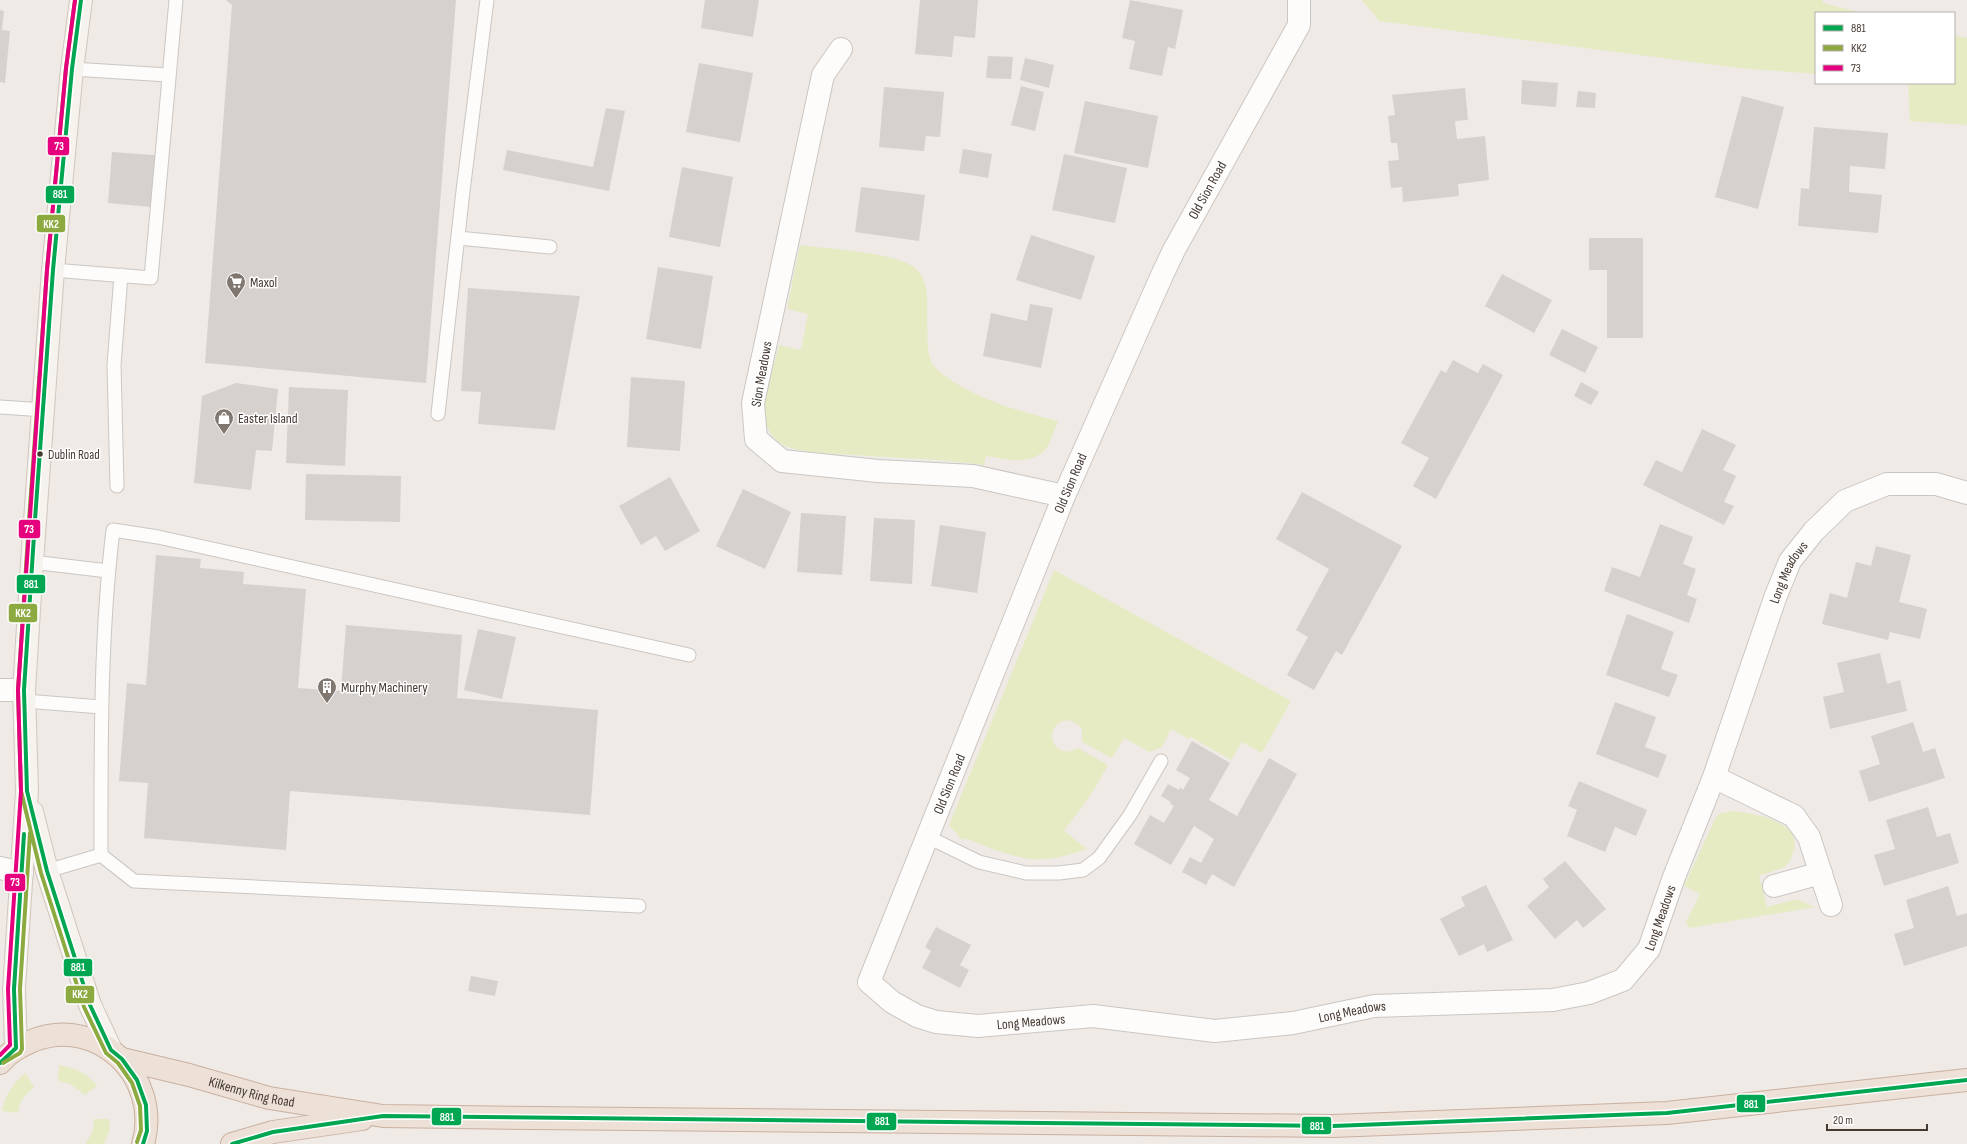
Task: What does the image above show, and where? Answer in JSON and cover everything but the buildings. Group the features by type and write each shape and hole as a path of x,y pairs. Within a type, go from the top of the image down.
{"highway":[{"path":"5,1056 44,1036 68,1035 90,1039 117,1055 137,1080 146,1105 147,1131 143,1144"},
{"name":"Kilkenny Ring Road","path":"117,1055 270,1098 383,1116 1333,1126 1667,1113 1967,1080"},
{"name":"Kilkenny Ring Road","path":"232,1144 273,1132 383,1116"}],"main road":[{"path":"5,1056 14,989 22,873 27,791 25,696 32,562 53,270 72,69 81,0"},
{"path":"27,791 47,871 90,1005 117,1055"}],"street":[{"name":"Old Sion Road","path":"869,982 1064,496 1174,250 1299,24 1298,0"},
{"name":"Sion Meadows","path":"842,49 823,75 754,403 756,439 782,461 878,472 973,476 1064,496"},
{"name":"Long Meadows","path":"869,982 892,1002 917,1016 936,1022 978,1026 1093,1016 1216,1031 1293,1023 1374,1006 1553,1000 1589,993 1623,980 1649,950 1674,876 1714,777 1790,561 1814,531 1845,501 1887,484 1936,484 1967,493"},
{"path":"0,690 25,696"},
{"path":"1714,777 1794,816 1809,837 1830,905"},
{"path":"0,868 22,873"},
{"path":"1774,886 1821,873"}],"lane":[{"path":"53,270 151,278 168,75 176,0"},
{"path":"438,414 487,0"},
{"path":"72,69 168,75"},
{"path":"458,238 550,247"},
{"path":"117,486 114,365 121,275"},
{"path":"0,407 44,410"},
{"path":"101,855 101,707 108,571 113,530 158,537 689,655"},
{"path":"32,562 108,571"},
{"path":"25,696 101,707"},
{"path":"928,837 979,862 1026,873 1059,873 1084,870 1099,858 1130,815 1161,761"},
{"path":"47,871 101,855"},
{"path":"101,855 134,882 639,906"}],"green space":[{"path":"1362,0 1823,0 1823,3 1859,12 1815,12 1815,74 1739,68 1379,21"},
{"path":"1955,35 1967,38 1967,125 1910,121 1908,84 1955,84"},
{"path":"800,245 880,255 896,259 917,270 924,281 927,293 928,346 932,364 948,378 987,399 1015,409 1058,421 1050,442 1045,450 1038,455 1022,460 986,456 984,465 931,459 811,452 788,447 779,442 767,427 764,412 769,383 779,345 801,350 808,314 787,309"},
{"path":"1054,570 1291,701 1262,753 1242,742 1231,760 1191,737 1189,739 1171,729 1162,747 1149,752 1124,738 1112,758 1082,742 1082,729 1074,723 1067,720 1061,722 1056,726 1053,732 1052,738 1055,745 1061,750 1065,751 1072,751 1078,748 1108,765 1092,793 1064,831 1087,849 1052,858 1030,859 1005,853 965,838 963,841 949,825"},
{"path":"1735,811 1754,814 1776,822 1785,827 1792,834 1795,842 1790,860 1785,867 1759,876 1767,907 1797,899 1815,907 1689,928 1686,922 1700,894 1684,886 1716,817 1721,813"},
{"path":"59,1065 80,1072 93,1081 97,1086 85,1095 70,1084 58,1081"},
{"path":"25,1073 34,1087 23,1098 18,1113 2,1111 5,1099 10,1090"},
{"path":"94,1119 109,1119 110,1128 104,1144 85,1144 92,1132"}],"transit line":[{"name":"KK2","path":"75,0 66,68 47,269 29,520 18,690 21,791 41,873 84,1007 106,1053 118,1063 132,1083 140,1106 141,1130 137,1142"},
{"name":"73","path":"0,1055 10,1045 8,989 21,791 18,690 47,270 66,68 75,0"},
{"name":"881","path":"81,0 72,69 53,270 35,520 24,690 27,791 47,871 90,1005 111,1050 122,1059 137,1080 146,1105 147,1131 143,1144"},
{"name":"KK2","path":"3,1063 20,1053 22,1049 20,989 30,833"},
{"name":"881","path":"0,1063 16,1048 14,989 24,834"},
{"name":"881","path":"232,1144 273,1132 383,1116 1333,1126 1667,1113 1967,1080"}],"place":[{"name":"Maxol","path":"236,299"},
{"name":"Easter Island","path":"224,435"},
{"name":"Dublin Road","path":"40,454"},
{"name":"Murphy Machinery","path":"327,704"}]}
